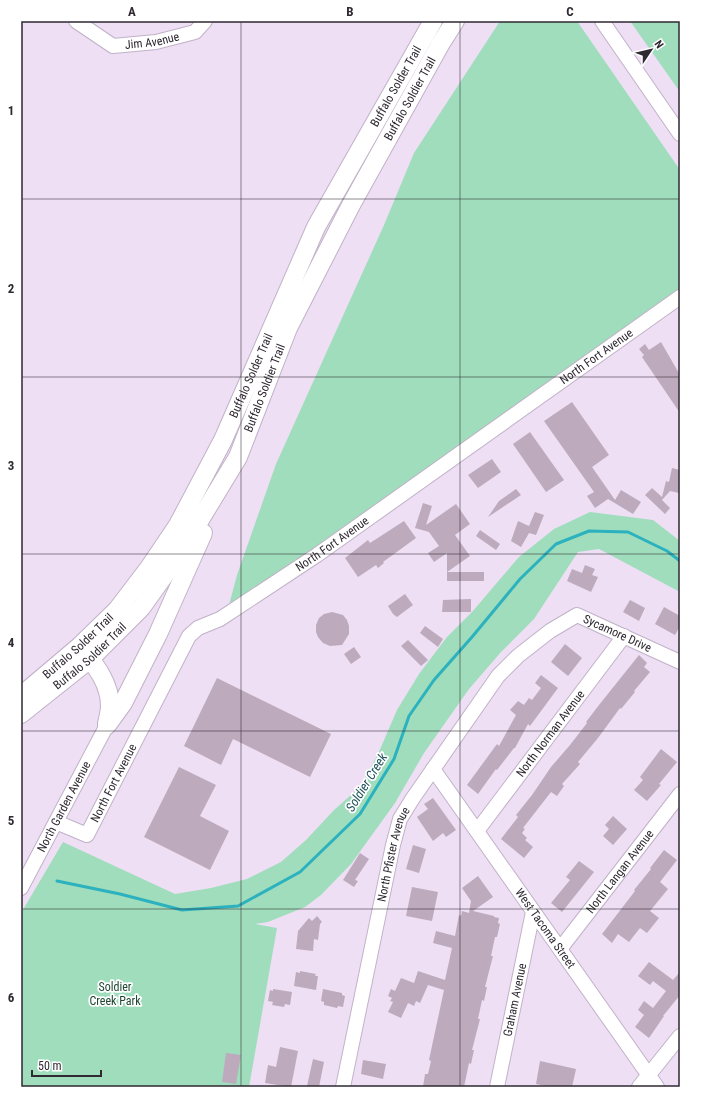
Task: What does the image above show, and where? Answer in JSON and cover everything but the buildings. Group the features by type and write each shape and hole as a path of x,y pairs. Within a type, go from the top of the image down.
{"main road":[{"name":"Buffalo Solder Trail","path":"21,696 85,652 149,568 178,526 223,440 316,227 433,21"},
{"name":"Buffalo Soldier Trail","path":"21,714 85,652 141,608 178,556 238,457 288,328 351,204 441,43 455,21"},
{"path":"107,725 123,703 158,634 238,457"},
{"path":"85,652 104,681 109,695 110,707 107,725"}],"street":[{"name":"Jim Avenue","path":"76,21 113,46 156,42 195,32 205,21"},
{"path":"602,21 680,134"},
{"name":"North Fort Avenue","path":"56,822 87,835 189,636 198,628 220,619 317,555 680,297"},
{"name":"Sycamore Drive","path":"518,656 550,631 577,615 680,662"},
{"name":"North Norman Avenue","path":"477,831 624,636"},
{"name":"North Pfister Avenue","path":"343,1087 393,845 400,819 498,676 518,656"},
{"name":"North Garden Avenue","path":"21,888 107,725"},
{"name":"West Tacoma Street","path":"433,770 657,1087"},
{"name":"North Langan Avenue","path":"560,949 680,794"},
{"name":"Graham Avenue","path":"497,1087 534,912"},
{"path":"639,1087 680,1036"}],"green space":[{"path":"500,21 577,21 680,170 680,291 228,609 237,575 276,464 384,225 414,153"},
{"path":"630,21 680,21 680,92"},
{"name":"Soldier Creek Park","path":"590,512 653,520 680,541 680,592 599,549 578,552 534,619 501,652 469,689 424,753 395,803 351,864 321,895 305,907 268,922 255,924 277,928 249,1087 21,1087 21,913 63,842 175,894 211,888 247,879 281,862 306,840 334,810 360,787 378,754 397,710 419,674 447,637 472,612 519,557 554,529"}],"waterway":[{"name":"Soldier Creek","path":"57,881 120,894 182,910 238,906 300,872 360,814 394,759 409,716 434,680 520,579 556,544 589,531 628,532 667,551 680,561"}]}
